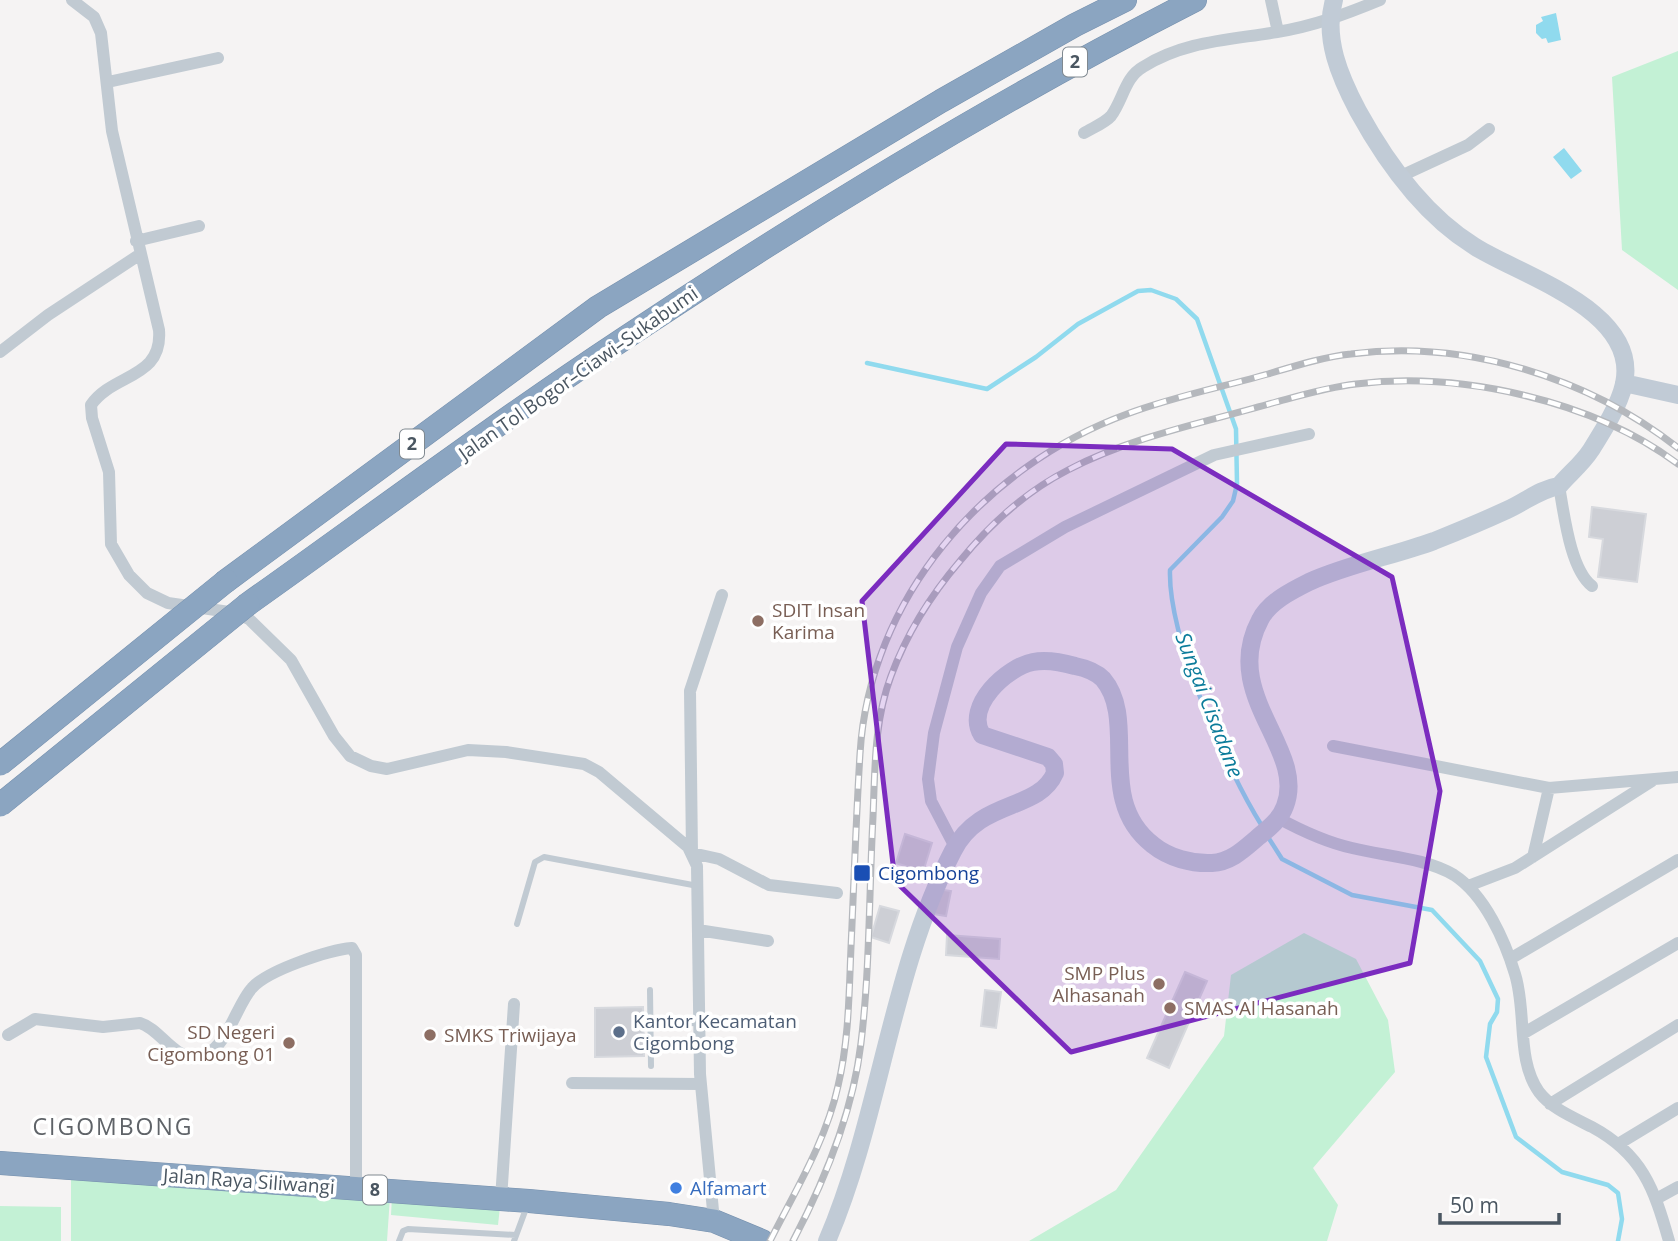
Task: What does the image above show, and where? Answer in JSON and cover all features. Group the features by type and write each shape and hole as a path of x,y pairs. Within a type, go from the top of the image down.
{"highway":[{"name":"Jalan Tol Bogor–Ciawi–Sukabumi","path":"0,764 226,581 598,307 941,101 1074,25 1125,0"},
{"name":"Jalan Tol Bogor–Ciawi–Sukabumi","path":"0,805 248,604 619,342 773,241 956,128 1195,0"},
{"name":"Jalan Raya Siliwangi","path":"0,1163 529,1201 714,1221 755,1237"}],"main road":[{"path":"827,1241 869,1123 917,936 955,847 971,827 988,814 1034,797 1051,781 1055,768 1048,757 982,735 978,724 986,698 1003,677 1023,665 1044,661 1090,671 1101,677 1109,690 1117,716 1123,796 1140,834 1165,854 1189,861 1220,862 1238,854 1273,823 1286,805 1288,782 1282,758 1259,709 1250,676 1251,647 1255,631 1266,611 1285,595 1309,582 1435,540 1509,509 1546,488 1559,486 1590,451 1624,383 1623,359 1616,340 1604,322 1560,292 1474,247 1446,224 1401,176 1374,139 1351,98 1336,62 1331,12"},
{"path":"1624,383 1678,395"}],"street":[{"path":"72,0 88,10 98,24 108,82 112,131 139,255 159,330 159,349 148,365 97,397 91,410 109,472 111,544 135,583 167,603 191,609 236,613 249,619 291,660 342,748 355,760 387,769 475,750 584,764 599,772 692,853 719,859 769,884 837,893"},
{"path":"1084,133 1110,118 1131,77 1141,68 1173,52 1214,39 1278,32 1331,12 1380,0"},
{"path":"1271,1 1278,32"},
{"path":"108,82 218,58"},
{"path":"1401,176 1468,145 1489,129"},
{"path":"136,241 199,226"},
{"path":"0,352 48,315 139,255"},
{"path":"955,847 931,801 928,779 934,733 957,647 981,593 1000,566 1019,552 1214,455 1264,442 1309,435"},
{"path":"1559,486 1565,523 1581,578 1592,586"},
{"path":"714,1221 701,1084 698,886 692,853 690,691 722,595"},
{"path":"1333,746 1549,788 1678,777"},
{"path":"1468,886 1506,873 1533,858 1656,779"},
{"path":"1533,858 1549,788"},
{"path":"1273,823 1333,843 1444,870 1468,886 1492,921 1510,959 1522,996 1528,1069 1532,1081 1550,1104 1620,1143 1640,1167 1656,1199 1669,1241"},
{"path":"1510,959 1678,860"},
{"path":"698,930 768,941"},
{"path":"1524,1033 1678,943"},
{"path":"8,1035 34,1019 103,1027 140,1023 181,1053 194,1057 206,1054 221,1039 255,985 278,971 352,948 356,955 356,1189"},
{"path":"501,1199 514,1004"},
{"path":"1550,1104 1678,1025"},
{"path":"572,1083 701,1084"},
{"path":"1620,1143 1678,1108"},
{"path":"1656,1199 1678,1187"}],"lane":[{"path":"517,924 534,862 544,857 698,886"},
{"path":"650,990 651,1066"},
{"path":"651,1024 699,1024"},
{"path":"399,1241 403,1231 408,1229 515,1238 529,1201"}],"highlighted area":[{"path":"1006,444 1172,449 1392,577 1440,791 1410,963 1071,1052 895,881 862,601"}],"green space":[{"path":"1678,51 1678,290 1622,250 1612,77"},
{"path":"1304,933 1356,959 1388,1020 1395,1072 1313,1168 1338,1205 1327,1241 1029,1241 1116,1190 1224,1036 1231,975"},
{"path":"71,1170 390,1197 387,1241 71,1241"},
{"path":"392,1196 500,1207 498,1225 391,1215"},
{"path":"0,1206 61,1207 61,1241 0,1241"}],"water":[{"path":"1556,13 1561,40 1548,43 1546,38 1542,39 1536,33 1536,25 1543,21 1541,17"},
{"path":"1564,148 1582,171 1571,179 1553,157"}],"building":[{"path":"1592,507 1646,514 1637,582 1598,577 1603,539 1589,537"},
{"path":"905,834 932,843 923,872 896,863"},
{"path":"937,889 951,891 946,916 933,914"},
{"path":"880,906 899,911 889,943 871,937"},
{"path":"947,935 1000,939 999,959 946,955"},
{"path":"1185,972 1207,981 1169,1068 1147,1058"},
{"path":"985,990 1001,992 996,1028 981,1026"},
{"name":"Kantor Kecamatan Cigombong","path":"643,1007 644,1056 595,1057 595,1008"}],"waterway":[{"name":"Sungai Cisadane","path":"867,363 987,389 1036,357 1078,324 1138,291 1151,290 1176,299 1197,319 1236,429 1237,484 1233,501 1222,517 1170,570 1172,598 1178,630 1202,701 1232,771 1262,826"},
{"name":"Sungai Cisadane","path":"1268,837 1282,859 1352,895 1432,910 1480,961 1498,999 1497,1012 1490,1024 1486,1057 1516,1137 1562,1172 1608,1185 1618,1193 1622,1219 1618,1241"}],"railway":[{"path":"770,1241 818,1146 833,1106 842,1069 849,999 860,754 868,697 885,643 911,592 943,545 982,504 1026,467 1075,437 1127,414 1309,362 1351,354 1394,351 1438,353 1482,359 1524,369 1606,402 1643,423 1678,448"},
{"path":"793,1241 836,1145 857,1069 866,987 876,746 885,693 904,645 929,601 996,521 1052,479 1118,448 1197,423 1326,389 1356,384 1439,382 1525,396 1607,423 1678,464"}],"place":[{"name":"SDIT Insan Karima","path":"758,621"},
{"name":"Cigombong","path":"862,873"},
{"name":"SMP Plus Alhasanah","path":"1159,984"},
{"name":"SMAS Al Hasanah","path":"1170,1008"},
{"name":"Kantor Kecamatan Cigombong","path":"619,1032"},
{"name":"SMKS Triwijaya","path":"430,1035"},
{"name":"SD Negeri Cigombong 01","path":"289,1043"},
{"name":"Alfamart","path":"676,1188"}],"district":[{"name":"CIGOMBONG","path":"113,1127"}]}
